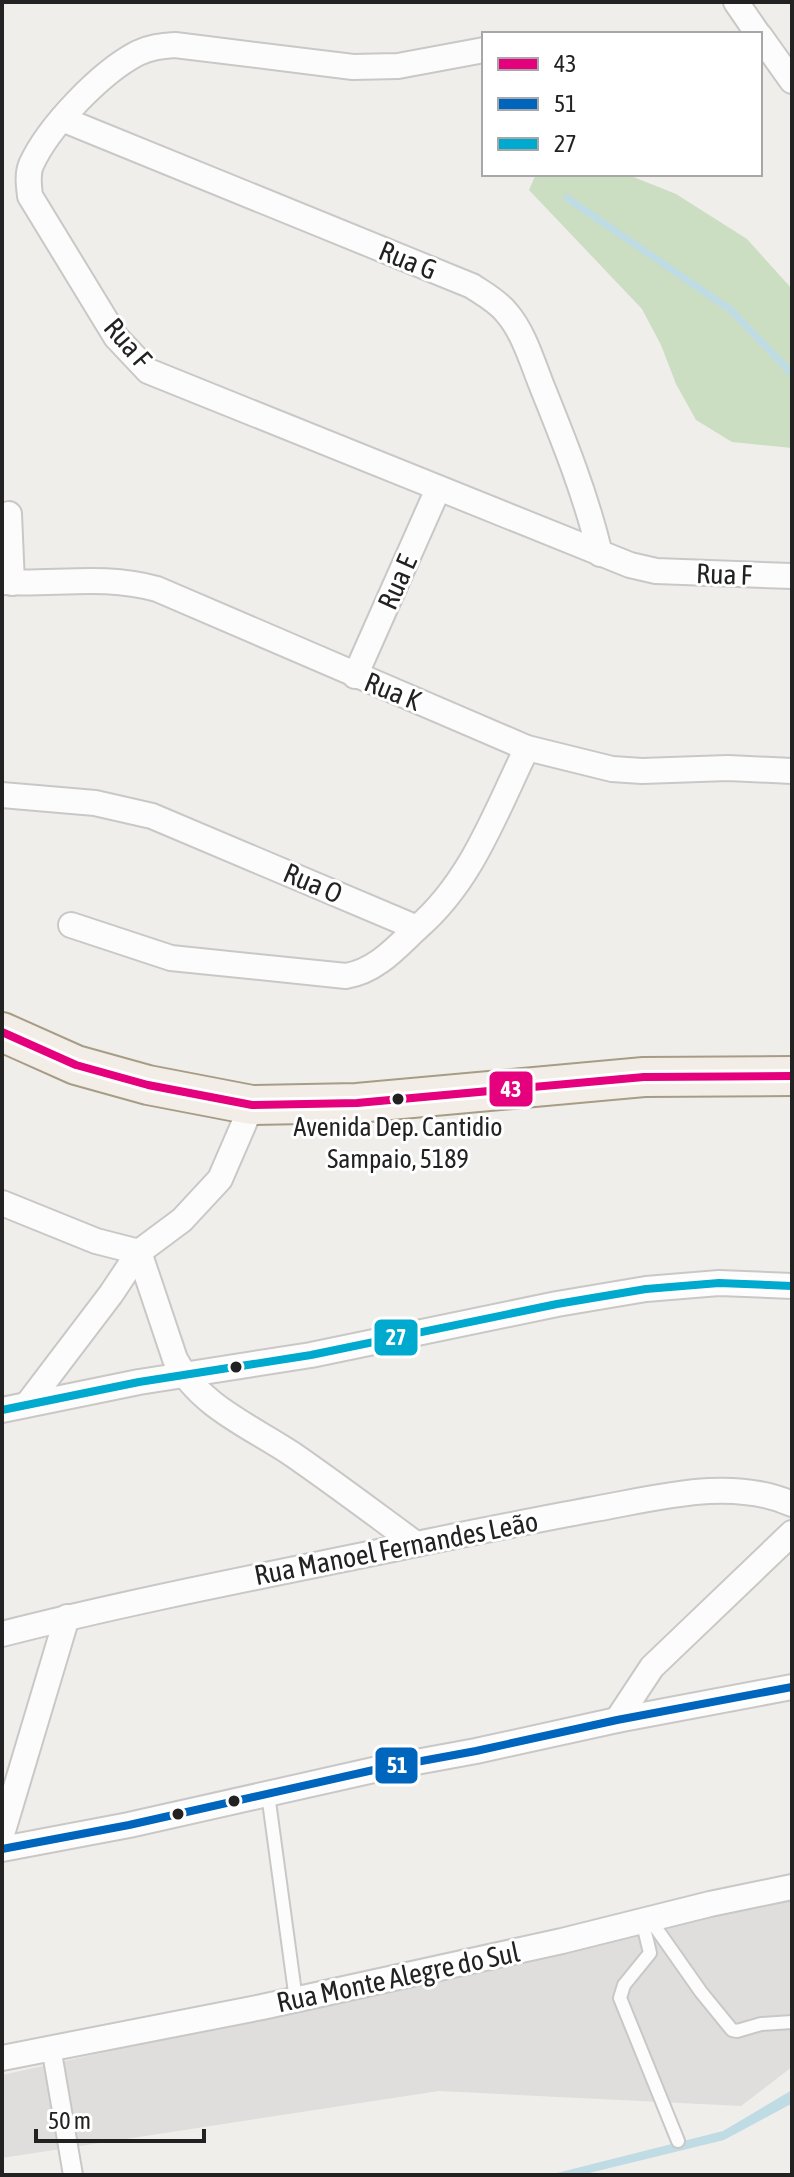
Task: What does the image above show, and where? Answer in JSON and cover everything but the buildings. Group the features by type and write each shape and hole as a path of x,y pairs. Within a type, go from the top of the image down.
{"main road":[{"path":"2,1032 76,1065 148,1085 252,1105 357,1103 644,1077 792,1076"}],"street":[{"path":"736,2 757,32"},
{"path":"762,39 792,81"},
{"name":"Rua F","path":"482,50 398,66 353,67 175,45 156,46 137,54 96,81 62,119 31,166 28,180 30,196 116,337 148,371 630,565 656,571 792,576"},
{"name":"Rua G","path":"62,119 472,286 493,299 508,313 527,350 586,498 600,554"},
{"name":"Rua E","path":"355,676 438,489"},
{"path":"7,583 9,514"},
{"name":"Rua K","path":"7,583 105,579 134,582 157,589 527,748 612,769 792,771"},
{"path":"71,925 171,958 346,976 362,973 379,963 435,913 465,874 527,748"},
{"name":"Rua O","path":"2,795 95,803 152,816 417,928"},
{"path":"29,1402 139,1252 182,1220 220,1179 252,1105"},
{"path":"2,1203 96,1241 139,1252"},
{"path":"139,1252 175,1359 199,1393 292,1454 416,1544"},
{"path":"2,1410 29,1402 183,1374 311,1355 557,1304 646,1289 719,1283 792,1286"},
{"name":"Rua Manoel Fernandes Leão","path":"2,1634 233,1580 678,1494 763,1493 792,1504"},
{"path":"617,1720 652,1667 792,1533"},
{"path":"2,1834 67,1617"},
{"path":"2,1849 129,1825 378,1769 792,1687"},
{"name":"Rua Monte Alegre do Sul","path":"2,2058 296,2000 792,1887"},
{"path":"51,2047 73,2175"}],"lane":[{"path":"268,1794 296,2000"},
{"path":"645,1919 732,2030 792,2022"},
{"path":"645,1919 650,1953 624,1985 620,1998 678,2141"}],"shaded area":[{"path":"792,1899 792,2067 741,2106 439,2091 2,2158 2,2075"}],"green space":[{"path":"535,176 631,176 676,194 747,239 792,289 792,448 732,442 696,420 642,309 529,190"}],"water":[{"path":"792,2090 791,2104 724,2140 581,2175 549,2175 723,2131"}],"waterway":[{"path":"567,198 731,310 792,374"}],"transit line":[{"name":"43","path":"2,1032 76,1065 148,1085 252,1105 357,1103 644,1077 792,1076"},
{"name":"27","path":"2,1410 139,1382 311,1355 557,1304 646,1289 719,1283 792,1286"},
{"name":"51","path":"2,1849 129,1825 378,1769 792,1687"}],"place":[{"name":"Avenida Dep. Cantidio Sampaio, 5189","path":"398,1099"}]}
